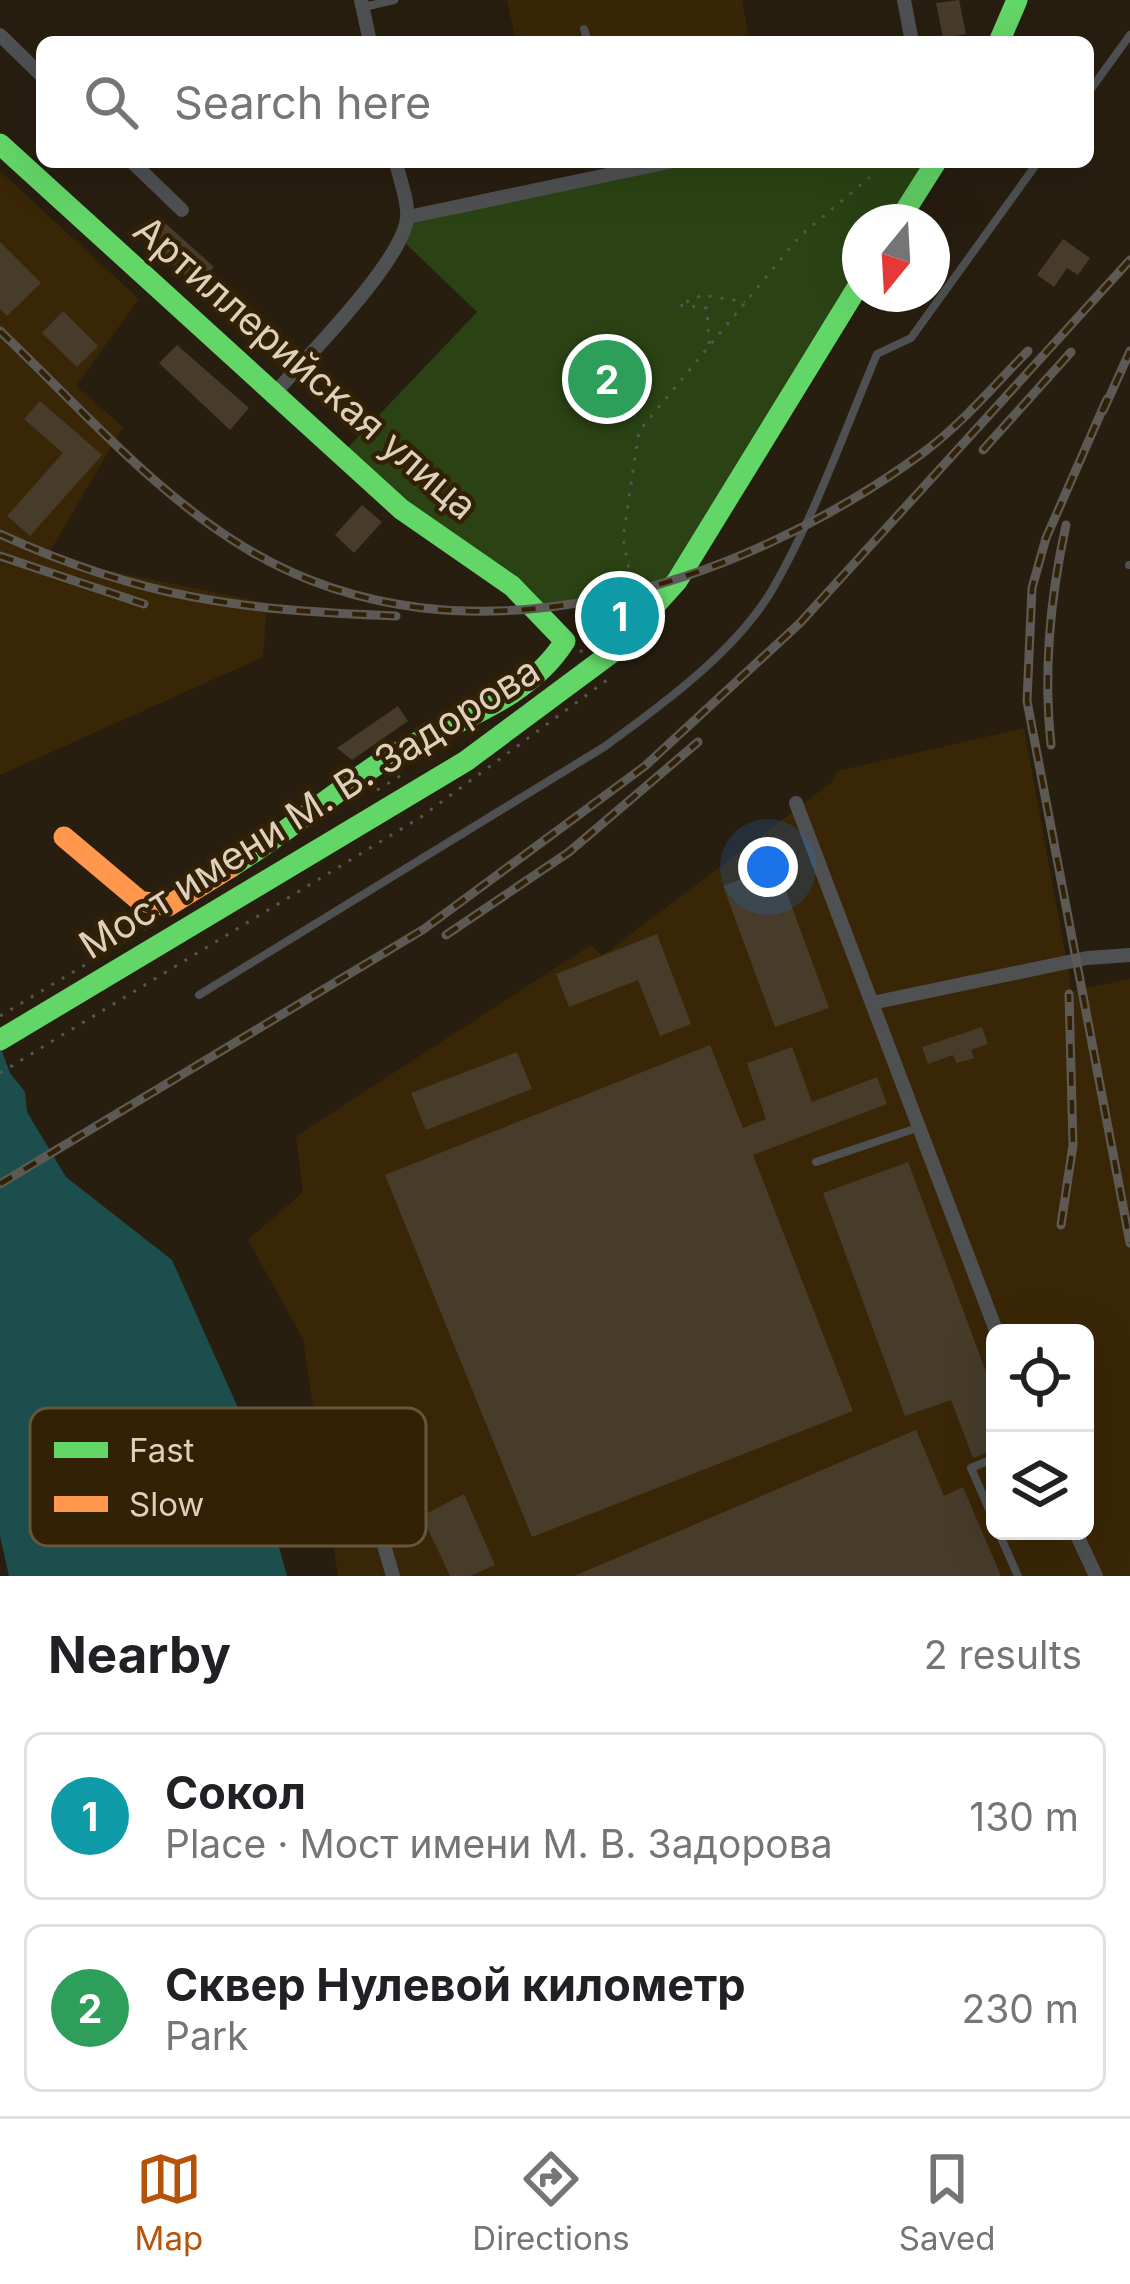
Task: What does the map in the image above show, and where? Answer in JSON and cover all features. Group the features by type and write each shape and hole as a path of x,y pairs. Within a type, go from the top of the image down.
{"street":[{"path":"904,0 911,36"},
{"path":"1002,36 1017,0"},
{"path":"362,4 369,36"},
{"path":"0,35 36,70"},
{"name":"Артиллерийская улица","path":"0,144 401,509 536,606 565,641 548,670 422,745 377,764 311,817 169,907 140,901 64,837"},
{"path":"138,168 182,210"},
{"path":"274,394 354,304 408,218 397,168"},
{"path":"408,218 616,168"},
{"path":"909,204 932,168"},
{"name":"Мост имени М. В. Задорова","path":"0,1040 466,760 651,628 842,312"},
{"path":"796,803 994,1324"},
{"path":"872,1003 1087,958 1130,955"},
{"path":"1079,1540 1096,1576"},
{"path":"384,1546 393,1576"}],"lane":[{"path":"362,4 394,0"},
{"path":"584,29 586,36"},
{"path":"1094,85 1130,35"},
{"path":"199,994 604,747 654,711 730,640 770,594 877,354 911,338 1034,168"},
{"path":"816,1162 921,1126"},
{"path":"986,1462 971,1468 986,1502"},
{"path":"1003,1540 1018,1576"}],"path":[{"path":"633,591 622,538 639,430 800,236 870,177"},
{"path":"709,346 707,308 679,305 703,295 745,302"},
{"path":"642,648 651,628"},
{"path":"0,1073 421,817 566,715 612,676"}],"shaded area":[{"path":"507,0 742,0 748,36 515,36"},
{"path":"0,171 139,299 76,386 123,427 46,558 267,603 263,657 0,775"},
{"path":"1024,728 1072,991 1130,979 1130,1576 338,1576 334,1546 426,1546 426,1408 313,1408 303,1339 248,1240 303,1192 296,1136 591,945 602,956 832,782 837,771"}],"green space":[{"path":"641,168 932,168 909,204 842,204 842,312 677,581 536,606 341,455 477,312 400,238 408,217"}],"water":[{"path":"0,1046 10,1073 25,1092 27,1112 66,1177 172,1260 238,1408 30,1408 30,1546 279,1546 287,1576 9,1576 0,1536"}],"building":[{"path":"959,0 966,34 943,36 936,3"},
{"path":"164,222 214,267 197,286 147,241"},
{"path":"1063,239 1090,258 1078,275 1067,268 1054,287 1037,275"},
{"path":"0,242 41,283 7,316 0,309"},
{"path":"63,311 98,346 77,367 42,333"},
{"path":"177,345 249,408 230,430 159,363"},
{"path":"40,401 102,455 30,536 7,516 63,453 24,419"},
{"path":"362,505 382,522 354,553 335,535"},
{"path":"398,706 408,721 352,760 337,748"},
{"path":"777,866 829,1008 775,1027 723,886"},
{"path":"657,934 691,1024 660,1036 638,980 569,1007 556,974"},
{"path":"982,1027 988,1044 971,1050 974,1058 957,1063 953,1055 928,1064 922,1047"},
{"path":"710,1045 743,1128 766,1119 747,1063 792,1047 812,1102 877,1077 887,1104 753,1155 853,1411 532,1537 385,1175"},
{"path":"517,1052 532,1089 426,1130 411,1093"},
{"path":"908,1162 986,1372 986,1453 973,1458 951,1400 905,1416 823,1193"},
{"path":"916,1430 944,1496 963,1487 1001,1576 574,1576"},
{"path":"464,1494 495,1565 470,1576 450,1576 426,1525 426,1514"}],"railway":[{"path":"0,1184 424,929 645,766 800,623 1130,260"},
{"path":"0,331 151,478 252,552 334,589 421,608 510,610 599,599 687,576 771,542 851,500 924,452 1028,351"},
{"path":"1103,411 1130,351"},
{"path":"983,450 1071,352"},
{"path":"1107,399 1046,538 1032,588 1027,701 1130,1243"},
{"path":"1051,745 1050,635 1066,525"},
{"path":"0,534 101,573 194,597 289,610 396,616"},
{"path":"0,556 144,604"},
{"path":"446,935 569,852 698,742"},
{"path":"1061,1225 1073,1145 1069,994"}],"traffic: fast":[{"path":"1002,36 1017,0"},
{"path":"0,144 401,509 512,586 565,641 527,683 375,766 231,867"},
{"path":"909,204 932,168"},
{"path":"0,1040 466,761 614,651 677,581 842,312"}],"traffic: slow":[{"path":"64,837 140,901 168,906 231,867"}],"place":[{"name":"Сквер Нулевой километр","path":"607,379"},
{"name":"Сокол","path":"620,616"}]}
